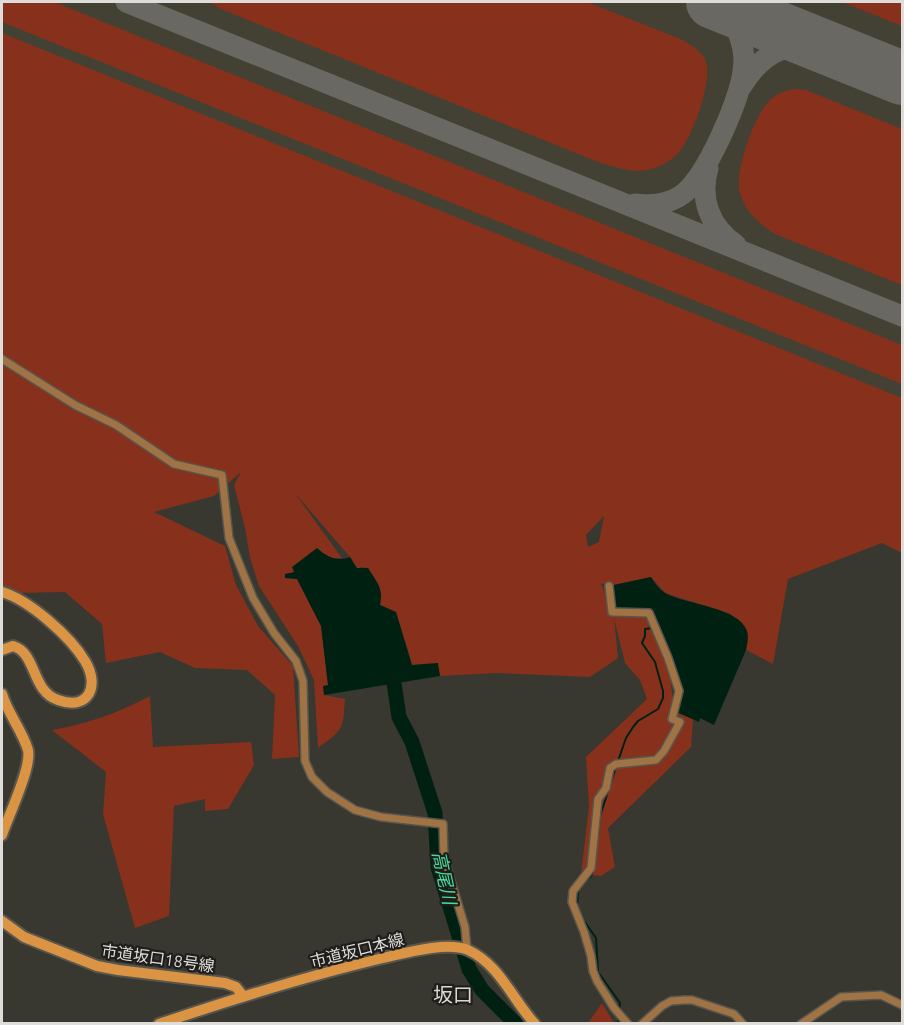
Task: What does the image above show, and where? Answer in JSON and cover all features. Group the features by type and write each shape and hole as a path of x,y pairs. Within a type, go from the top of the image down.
{"street":[{"path":"2,359 75,405 116,425 174,464 222,476 227,526 233,549 253,597 274,633 296,661 303,681 305,761 312,777 327,792 355,810 381,817 443,824 444,858 465,927 466,949 490,964 535,1023"},
{"path":"609,586 612,612 649,613 679,691 672,719 680,722 664,751 656,760 616,764 610,768 606,788 598,799 591,868 573,891 572,902 584,932 597,981 625,1020"},
{"path":"2,592 21,599 31,606 77,650 91,673 92,684 89,696 85,700 70,702 59,701 49,696 40,687 24,652 13,646 2,650"},
{"path":"2,694 29,754 23,779 2,835"},
{"name":"市道坂口18号線","path":"2,921 24,937 98,966 225,983 236,987 243,996"},
{"name":"市道坂口本線","path":"159,1023 329,971 412,951 440,947 466,949"},
{"path":"801,1023 841,997 880,995 903,1005"},
{"path":"642,1023 662,1006 672,1001 692,1000 734,1014 743,1023"}],"shaded area":[{"path":"2,2 902,2 902,422 2,54"},
{"path":"2,2 54,2 902,345 902,384 2,22"},
{"path":"209,2 587,2 690,44 706,62 707,82 690,134 676,155 652,169 638,171 625,169 598,162 221,9"},
{"path":"842,2 902,2 902,26"},
{"path":"2,33 902,398 902,553 882,543 788,579 773,664 746,650 748,639 731,614 665,593 651,577 609,586 601,583 612,612 652,619 668,658 674,711 693,719 691,747 608,828 615,867 601,876 581,874 589,807 586,757 647,699 640,680 625,663 614,618 618,658 590,677 497,673 440,676 437,663 412,665 396,612 380,605 380,590 368,568 357,569 350,557 294,492 342,558 326,556 294,573 285,574 285,578 297,579 321,626 328,685 324,695 345,699 340,728 318,748 314,680 298,646 259,586 234,485 241,472 214,496 154,512 225,546 236,585 258,626 293,666 299,757 272,759 275,695 247,670 195,668 160,652 106,663 102,624 65,592 19,593 2,586","holes":["604,516 599,542 588,547 586,535"]},
{"path":"792,89 806,90 902,129 902,285 775,234 758,221 745,206 739,184 751,132 768,102"},
{"path":"317,548 332,558 350,557 357,568 368,568 380,589 380,605 396,612 412,665 438,663 440,676 324,695 323,686 328,685 321,626 297,579 285,578 285,574 294,572 292,567"},
{"path":"651,577 667,594 724,612 742,623 747,631 746,650 714,725 700,718 699,722 674,711 679,691 650,614 612,612 609,586"},
{"path":"150,696 153,747 251,742 254,765 228,809 205,811 205,799 174,806 169,916 135,928 103,814 106,772 52,730 102,717"},
{"path":"602,1003 614,1023 588,1023"}],"waterway":[{"path":"618,761 626,738 633,727 638,721 658,709 663,698 655,662 642,643 645,629 653,628"},
{"name":"高尾川","path":"394,683 399,717 412,742 435,813 438,867 469,969 482,990 516,1024"},
{"path":"598,836 600,816 616,767"},
{"path":"583,883 591,876 594,869"},
{"path":"577,908 578,890"},
{"path":"582,918 596,938 598,972 620,1003 619,1011"},
{"path":"618,1024 619,1017"}],"taxiway":[{"path":"126,2 902,316"},
{"path":"635,204 666,202 683,194 692,185 711,155 736,100 744,67 740,39 731,20 709,2"},
{"path":"741,87 758,64 778,51 802,46 830,49"},
{"path":"708,168 705,191 709,211 719,230 736,245"}],"runway":[{"path":"713,2 902,78"}],"district":[{"name":"坂口","path":"453,995"}]}
